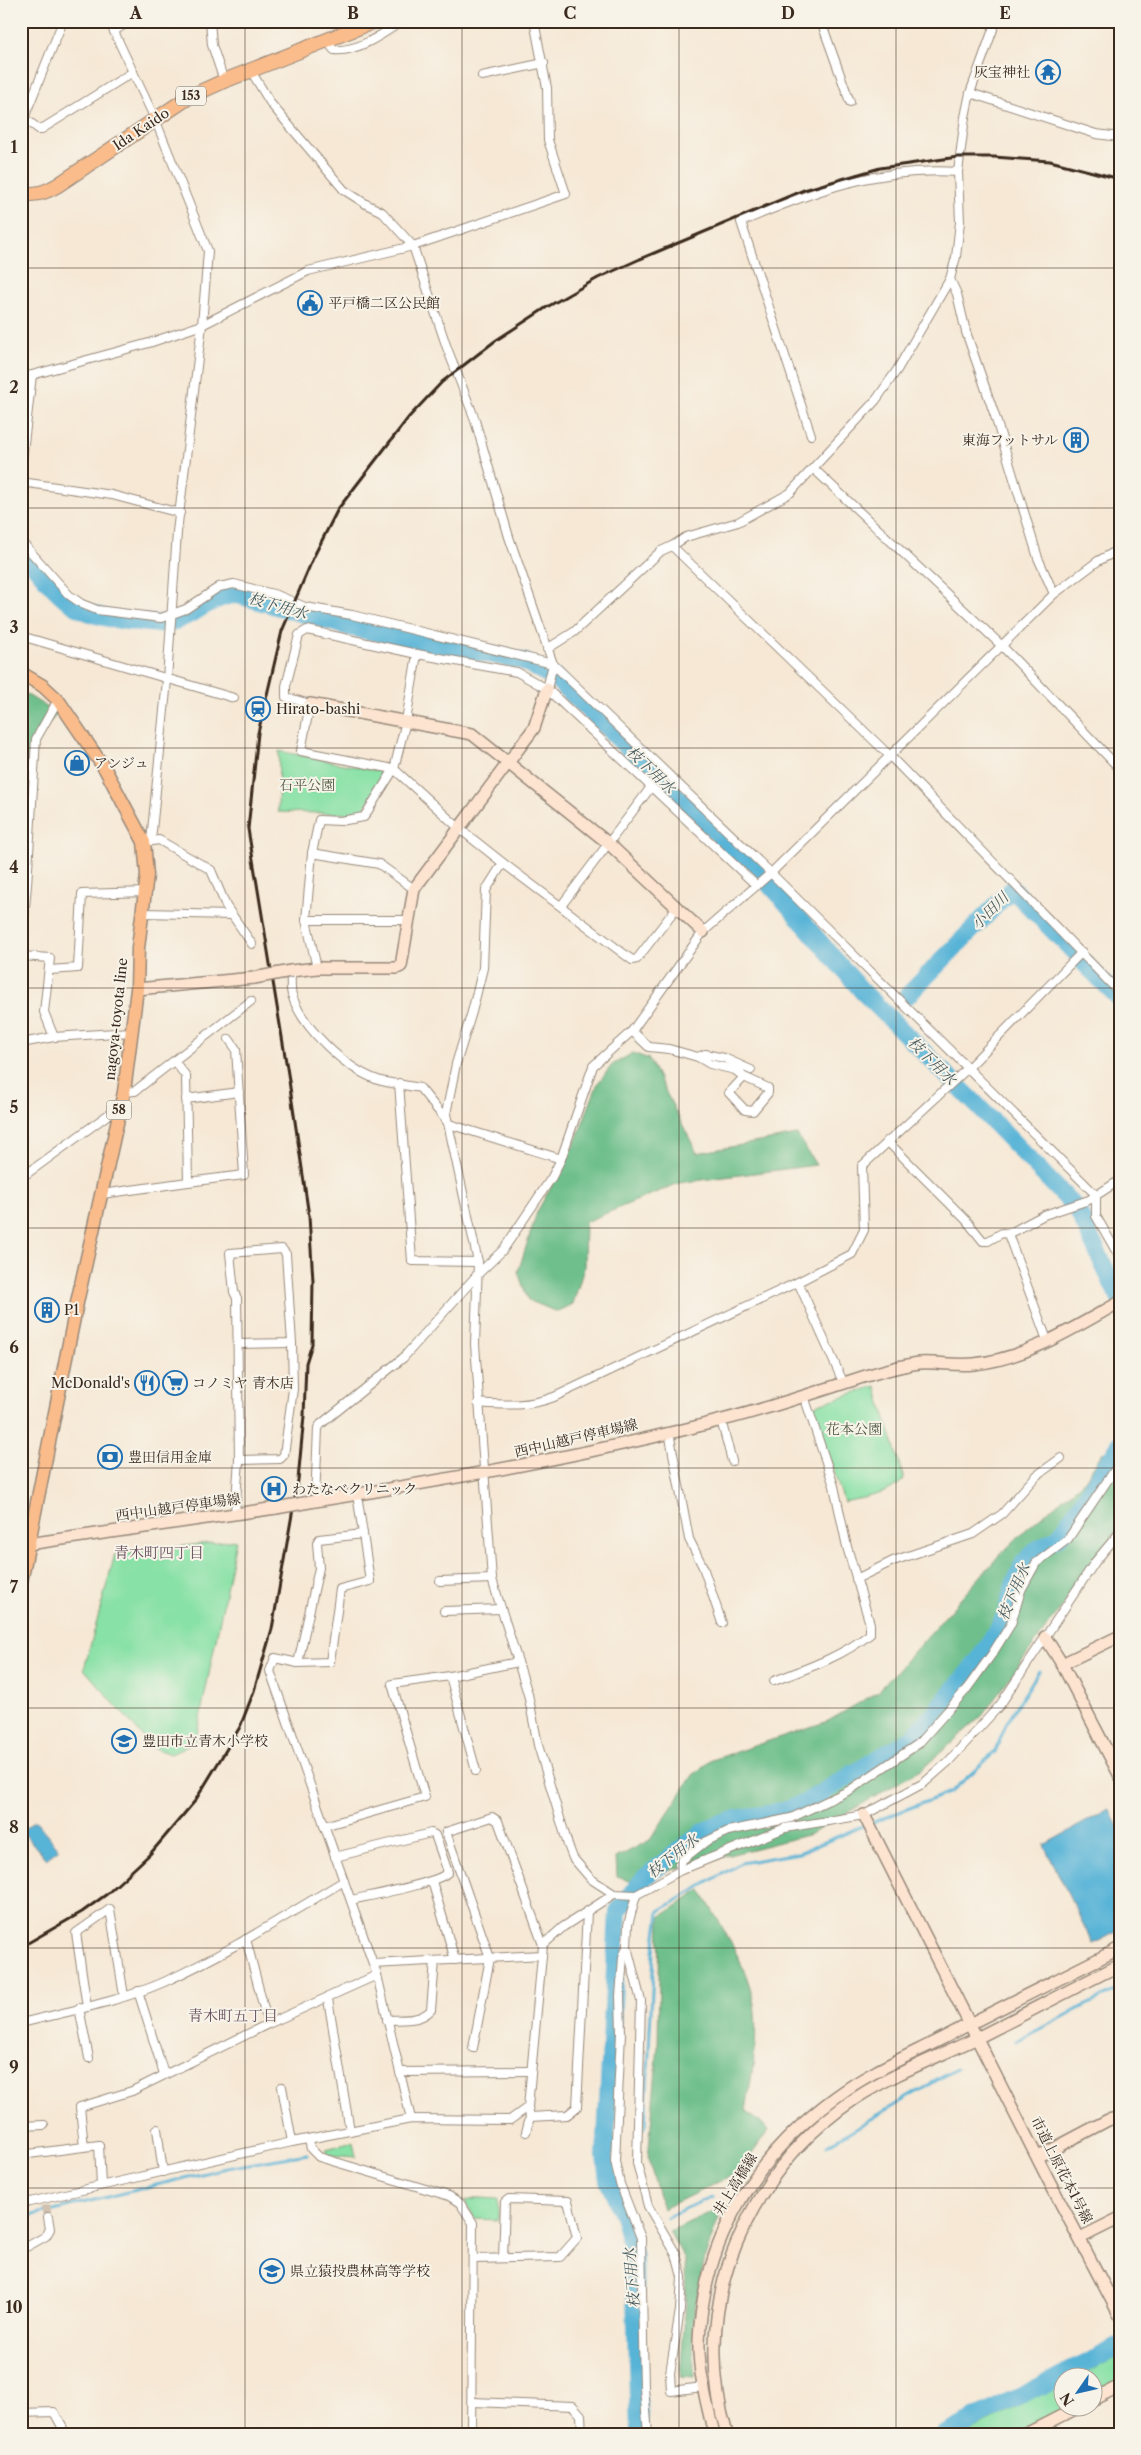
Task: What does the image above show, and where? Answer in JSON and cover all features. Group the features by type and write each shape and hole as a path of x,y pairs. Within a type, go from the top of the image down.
{"highway":[{"name":"Ida Kaido","path":"21,193 30,195 44,192 58,185 189,97 224,81 375,21"}],"main road":[{"name":"nagoya-toyota line","path":"21,672 42,686 58,700 105,769 148,841 146,892 138,948 137,989 124,1092 83,1272 25,1544 21,1582"}],"street":[{"path":"64,21 24,118 40,130 133,72"},
{"path":"109,21 155,119 208,251 202,325 180,513 167,680 148,841 159,840 211,870 226,906 252,944"},
{"path":"114,31 130,21"},
{"path":"210,21 212,45 224,81"},
{"path":"326,40 334,50 344,51 372,40 402,21"},
{"path":"21,378 149,343 202,325 308,271 413,246 566,194 548,140 547,88 544,63 534,21"},
{"path":"792,21 795,23 820,23 823,27 850,102"},
{"path":"547,648 574,632 661,551 686,537 738,522 770,506 790,493 876,400 897,370 950,279 956,257 960,222 958,172 960,143 970,93 996,21"},
{"path":"482,76 544,63"},
{"path":"251,71 271,104 344,190 382,212 413,246 474,417 509,537 553,666 769,874 1096,1195 1096,1216 1120,1258"},
{"path":"970,93 1096,134 1120,137"},
{"path":"812,435 741,222 796,198 857,181 903,171 958,172"},
{"path":"950,279 957,294 966,332 1038,558 1054,594"},
{"path":"21,469 32,374"},
{"path":"814,469 1002,646 1120,768"},
{"path":"21,482 112,495 180,513"},
{"path":"21,541 69,595 82,604 112,613 161,618 171,616 198,602 219,587 234,584 277,595 305,606 352,615 553,666"},
{"path":"672,546 890,756 1120,993"},
{"path":"314,1500 318,1428 320,1424 403,1358 476,1275 503,1250 562,1159 593,1066 632,1031 703,932 769,874 1054,594 1098,561 1120,549"},
{"path":"703,932 608,843 472,734 286,698 286,686 299,635 304,631 523,673 547,689 756,885"},
{"path":"21,636 234,698"},
{"path":"317,968 306,920 312,853 319,820 340,821 364,817 394,769 406,721 417,654"},
{"path":"137,989 254,978 317,968 397,968 400,966 414,889 510,763 534,728 553,666"},
{"path":"54,1037 44,1012 50,958 21,954 24,885 36,739 58,700"},
{"path":"310,704 301,751 394,769 460,829 635,960 677,907"},
{"path":"561,906 651,787"},
{"path":"312,853 374,862 414,889"},
{"path":"503,863 486,890 483,968 456,1064 446,1114 478,1262 476,1275 475,1344 492,1579 528,1694 548,1779 573,1858 592,1879 614,1894 636,1895 681,1870 785,1828 864,1815 924,1783 948,1762 1000,1705 1095,1562 1120,1532"},
{"path":"50,970 78,968 82,894 146,892"},
{"path":"144,913 232,915"},
{"path":"306,920 408,920"},
{"path":"478,1403 518,1406 554,1398 798,1282 852,1254 864,1230 862,1166 887,1141 950,1086 1082,952"},
{"path":"291,972 291,994 314,1033 352,1066 379,1081 420,1088 449,1124 562,1159"},
{"path":"124,1092 135,1091 251,1001"},
{"path":"632,1031 649,1047 669,1049 698,1058 710,1064 735,1070 744,1077 768,1088 768,1094 753,1111 745,1110 729,1093 744,1077"},
{"path":"21,1044 54,1037 131,1032"},
{"path":"102,1194 244,1175 236,1049 229,1038"},
{"path":"698,1058 705,1054 724,1058 751,1070"},
{"path":"174,1061 186,1076 188,1182"},
{"path":"399,1083 412,1261 478,1262"},
{"path":"186,1099 239,1092"},
{"path":"23,1177 120,1106"},
{"path":"21,1135 23,1177"},
{"path":"887,1141 966,1220 984,1241 988,1241 1002,1233 1008,1234 1044,1215 1081,1203 1120,1180"},
{"path":"1008,1234 1047,1340"},
{"path":"235,1513 239,1460 238,1344 237,1298 234,1292 230,1253 282,1249 286,1254 293,1389 284,1455 280,1459 239,1460"},
{"path":"798,1282 844,1384"},
{"name":"西中山越戸停車場線","path":"25,1544 276,1508 314,1500 484,1474 721,1420 866,1376 919,1364 973,1364 1001,1359 1028,1350 1082,1324 1118,1303"},
{"path":"238,1344 292,1343"},
{"path":"774,1681 836,1657 870,1634 870,1624 856,1579 834,1486 804,1396"},
{"path":"721,1420 732,1461"},
{"path":"669,1432 689,1539 703,1567 722,1623"},
{"path":"856,1579 893,1561 973,1534 1002,1514 1036,1476 1061,1458"},
{"path":"681,1870 679,1864 682,1860 705,1842 728,1831 772,1823 814,1808 850,1790 918,1744 966,1690 992,1654 1011,1624 1021,1590 1036,1563 1068,1540 1120,1462"},
{"path":"357,1494 370,1581 340,1589 330,1662 298,1663 275,1658 270,1671 377,1975 410,2118"},
{"path":"298,1663 319,1568 317,1543 320,1539 363,1534"},
{"path":"440,1581 492,1579"},
{"path":"444,1611 501,1608"},
{"path":"1062,1664 1120,1636"},
{"path":"1045,1637 1062,1664 1120,1776"},
{"path":"324,1826 425,1796 392,1684 450,1676 518,1662"},
{"path":"450,1676 476,1771"},
{"name":"市道上原花本1号線","path":"864,1815 1120,2316"},
{"path":"473,2048 490,1958 446,1832 492,1817 498,1821 543,1945 530,2071 528,2107 530,2117 526,2132"},
{"path":"335,1857 431,1833 435,1835 448,1872 445,1876 432,1881 351,1900"},
{"path":"432,1881 456,1960"},
{"path":"21,2023 124,1996 164,1982 246,1939 344,1882"},
{"path":"543,1945 563,1926 614,1894"},
{"path":"636,1895 628,1925 627,1947 641,2001 637,2163 648,2206 676,2254 682,2277 680,2310 670,2373 671,2391 703,2387"},
{"path":"89,2058 76,1933 110,1909 124,1996"},
{"path":"530,2117 567,2115 577,2107 587,1912"},
{"path":"246,1939 268,2024"},
{"path":"627,1947 623,1957 620,1996 621,2033 615,2161 620,2184 641,2238 644,2388 648,2434"},
{"name":"井上高橋線","path":"714,2434 703,2387 699,2341 708,2278 724,2232 746,2190 764,2163 785,2139 836,2097 873,2074 970,2022 1120,1948"},
{"path":"373,1964 542,1955"},
{"path":"388,2020 424,2018 431,2010 435,1961"},
{"name":"井上高橋線","path":"727,2434 714,2369 718,2308 726,2273 738,2238 760,2194 782,2163 811,2134 856,2098 1120,1965"},
{"path":"84,2147 80,2107 132,2091 268,2024 328,1999 377,1975"},
{"path":"138,1991 164,2074"},
{"path":"328,1999 350,2131"},
{"path":"400,2072 530,2071"},
{"path":"282,2087 292,2142"},
{"path":"21,2204 45,2202 101,2185 292,2142 410,2118 510,2120 528,2107"},
{"path":"1038,2157 1108,2120 1120,2117"},
{"path":"21,2126 44,2125"},
{"path":"157,2129 163,2172"},
{"path":"309,2140 311,2149 319,2157 449,2196 460,2203 473,2223 471,2434"},
{"path":"21,2155 99,2145 101,2185"},
{"path":"474,2260 560,2257 577,2238 568,2202 509,2199 505,2202 503,2258"},
{"path":"21,2250 46,2236 50,2229 48,2217"},
{"path":"1080,2238 1120,2218"},
{"path":"1104,2394 1120,2386"},
{"path":"472,2402 573,2406 581,2415 582,2434"},
{"path":"21,2413 54,2412 66,2434"},
{"path":"1026,2434 1057,2418"}],"green space":[{"path":"21,691 58,714 31,741 25,803 21,803"},
{"name":"石平公園","path":"279,751 387,773 360,814 278,812"},
{"path":"633,1053 649,1059 697,1153 797,1135 816,1165 679,1183 585,1222 584,1268 573,1304 557,1312 528,1300 518,1272 537,1212 574,1145 598,1083 612,1065"},
{"name":"花本公園","path":"876,1386 904,1479 892,1489 844,1502 812,1406"},
{"path":"1120,1443 1120,1527 982,1716 922,1769 811,1834 628,1881 617,1876 616,1858 650,1840 693,1775 712,1760 828,1721 878,1692 996,1559 1023,1532 1085,1480 1102,1453"},
{"path":"236,1540 195,1743 171,1754 152,1747 84,1669 115,1554"},
{"path":"701,1890 734,1949 748,1980 755,2012 756,2037 746,2111 769,2130 739,2172 663,2209 648,2159 658,2046 660,1917"},
{"path":"353,2142 356,2157 328,2155 326,2149"},
{"path":"481,2198 498,2199 498,2220 475,2219 465,2201"},
{"path":"714,2211 719,2217 705,2257 693,2319 694,2377 680,2376 686,2303 685,2260 669,2231"},
{"path":"1117,2357 1120,2381 1104,2389 1104,2368 1096,2368"},
{"path":"1054,2389 1054,2414 1015,2434 965,2434"}],"water":[{"path":"1109,1809 1120,1831 1120,1930 1093,1944 1044,1845"},
{"path":"35,1820 59,1849 46,1859 22,1831"}],"waterway":[{"name":"枝下用水","path":"21,550 58,593 82,610 97,615 137,622 166,623 183,618 214,601 238,595 353,628 523,661 555,678 775,890 862,991 975,1103 1077,1209 1120,1300"},
{"name":"小田川","path":"907,996 1012,889 1073,951"},
{"name":"小田川","path":"1080,959 1120,999"},
{"name":"枝下用水","path":"639,2434 634,2257 624,2218 608,2180 605,2157 618,1911 644,1878 702,1833 714,1826 737,1819 769,1814 801,1805 914,1737 978,1661 1006,1614 1014,1585 1024,1562 1038,1549 1059,1537 1120,1444"},
{"path":"871,1823 951,1792 995,1752 1007,1722 1039,1671"},
{"path":"645,2129 654,1952 659,1911 741,1863 799,1853 865,1825"},
{"path":"1016,2041 1120,1988"},
{"path":"827,2145 956,2069"},
{"path":"21,2218 226,2168 307,2154"},
{"path":"667,2217 713,2196"},
{"path":"945,2434 1120,2346"}],"tunnel":[{"path":"46,2205 48,2217"}],"railway":[{"path":"21,1947 82,1912 107,1894 150,1854 195,1801 240,1727 254,1691 272,1629 298,1480 304,1416 306,1363 312,1344 313,1281 309,1216 248,829 258,733 282,631 314,556 338,509 409,417 442,382 495,341 547,307 598,278 640,259 804,190 880,168 958,157 994,157 1050,161 1120,179"}],"place":[{"name":"灰宝神社","path":"1048,72"},
{"name":"平戸橋二区公民館","path":"310,303"},
{"name":"東海フットサル","path":"1076,440"},
{"name":"Hirato-bashi","path":"258,709"},
{"name":"アンジュ","path":"77,763"},
{"name":"P1","path":"47,1310"},
{"name":"McDonald's","path":"147,1383"},
{"name":"コノミヤ 青木店","path":"175,1383"},
{"name":"豊田信用金庫","path":"110,1457"},
{"name":"わたなべクリニック","path":"274,1489"},
{"name":"豊田市立青木小学校","path":"124,1741"},
{"name":"県立猿投農林高等学校","path":"272,2271"}],"district":[{"name":"青木町四丁目","path":"159,1553"},
{"name":"青木町五丁目","path":"233,2016"}]}
